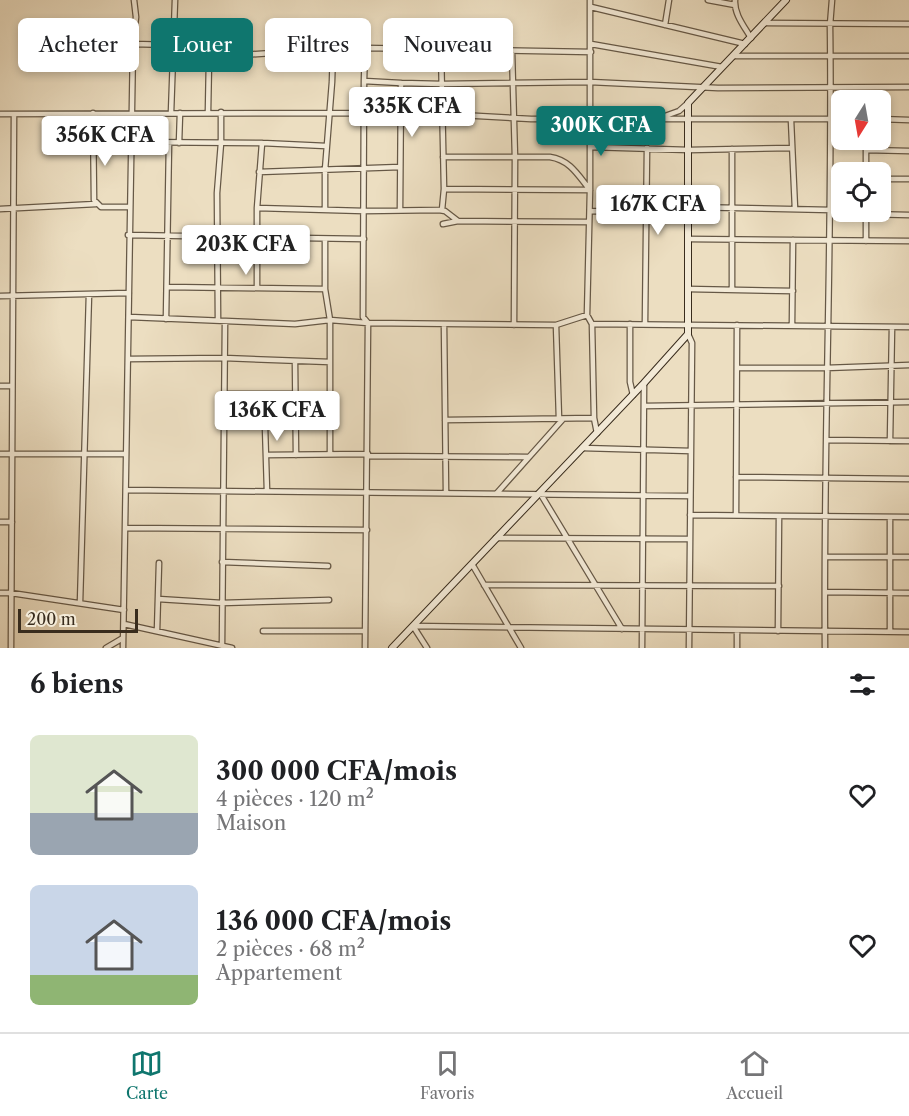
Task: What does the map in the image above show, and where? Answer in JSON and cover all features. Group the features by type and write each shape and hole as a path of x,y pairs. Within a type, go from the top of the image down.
{"street":[{"path":"134,0 136,18"},
{"path":"174,18 175,0"},
{"path":"590,0 590,211 587,315 592,324 594,418 597,433"},
{"path":"665,25 669,0"},
{"path":"708,0 735,3 741,23 751,38"},
{"path":"658,118 679,111 688,104 786,0"},
{"path":"831,0 831,88"},
{"path":"591,7 745,44"},
{"path":"765,23 909,24"},
{"path":"591,44 722,67"},
{"path":"513,51 591,52"},
{"path":"208,112 209,60 212,57 265,53"},
{"path":"734,56 909,56"},
{"path":"123,648 129,317 128,235 133,72"},
{"path":"171,113 172,72"},
{"path":"325,209 326,146 332,72"},
{"path":"364,72 363,317 368,323 365,648"},
{"path":"442,72 444,189 442,210"},
{"path":"513,72 514,325"},
{"path":"364,81 442,84 590,82 718,88 909,87"},
{"path":"400,210 401,83"},
{"path":"688,104 688,333 692,343 688,648"},
{"path":"218,320 217,193 221,112"},
{"path":"0,114 221,112 442,114 531,119 590,117 791,120 831,118"},
{"path":"93,113 94,200 96,204"},
{"path":"179,143 180,113"},
{"path":"11,648 14,114"},
{"path":"891,119 909,120"},
{"path":"791,120 795,209"},
{"path":"131,142 326,146"},
{"path":"166,319 170,143"},
{"path":"257,287 256,208 262,143"},
{"path":"590,147 689,150 792,147"},
{"path":"645,323 647,148"},
{"path":"732,149 732,290"},
{"path":"866,162 866,150 909,151"},
{"path":"443,157 562,159 573,168 590,190"},
{"path":"259,172 400,167"},
{"path":"891,179 909,179"},
{"path":"444,189 590,190"},
{"path":"0,209 96,204 101,207 129,207"},
{"path":"688,207 831,210"},
{"path":"256,208 364,211 442,210 458,220"},
{"path":"590,211 647,212"},
{"path":"891,214 909,215"},
{"path":"443,225 458,220 589,222"},
{"path":"825,648 826,368 831,222"},
{"path":"866,222 866,241"},
{"path":"128,235 364,239"},
{"path":"325,238 325,289 330,320 330,454"},
{"path":"688,239 909,241"},
{"path":"792,325 793,240"},
{"path":"167,287 325,289"},
{"path":"688,290 793,291"},
{"path":"0,296 129,292"},
{"path":"80,603 89,294"},
{"path":"129,317 295,324 330,320 368,323 556,326 587,315"},
{"path":"222,646 225,321"},
{"path":"444,324 446,492"},
{"path":"592,324 909,327"},
{"path":"630,324 630,382 633,395"},
{"path":"736,515 737,325"},
{"path":"497,493 561,419 556,326"},
{"path":"890,441 892,327"},
{"path":"392,648 633,395 688,333"},
{"path":"128,359 224,358 330,362"},
{"path":"295,361 296,455"},
{"path":"737,368 909,365"},
{"path":"642,648 644,382"},
{"path":"0,386 12,386"},
{"path":"224,394 296,393"},
{"path":"264,394 267,491"},
{"path":"644,406 909,402"},
{"path":"445,420 594,418"},
{"path":"826,440 909,441"},
{"path":"582,448 691,451"},
{"path":"0,454 126,454"},
{"path":"266,455 528,457"},
{"path":"736,477 909,479"},
{"path":"126,490 690,496"},
{"path":"540,493 622,629"},
{"path":"690,515 909,517"},
{"path":"778,631 779,516"},
{"path":"890,517 890,632"},
{"path":"0,522 12,522"},
{"path":"125,528 367,530"},
{"path":"496,538 690,539"},
{"path":"825,557 909,558"},
{"path":"222,562 328,566"},
{"path":"157,631 159,563"},
{"path":"472,564 521,648"},
{"path":"484,585 779,586"},
{"path":"825,592 909,593"},
{"path":"0,593 124,610"},
{"path":"158,599 222,603 329,600"},
{"path":"124,624 205,645 232,648"},
{"path":"413,626 909,632"},
{"path":"413,626 427,648"},
{"path":"737,630 737,648"},
{"path":"263,631 365,631"},
{"path":"106,648 123,638"}]}
